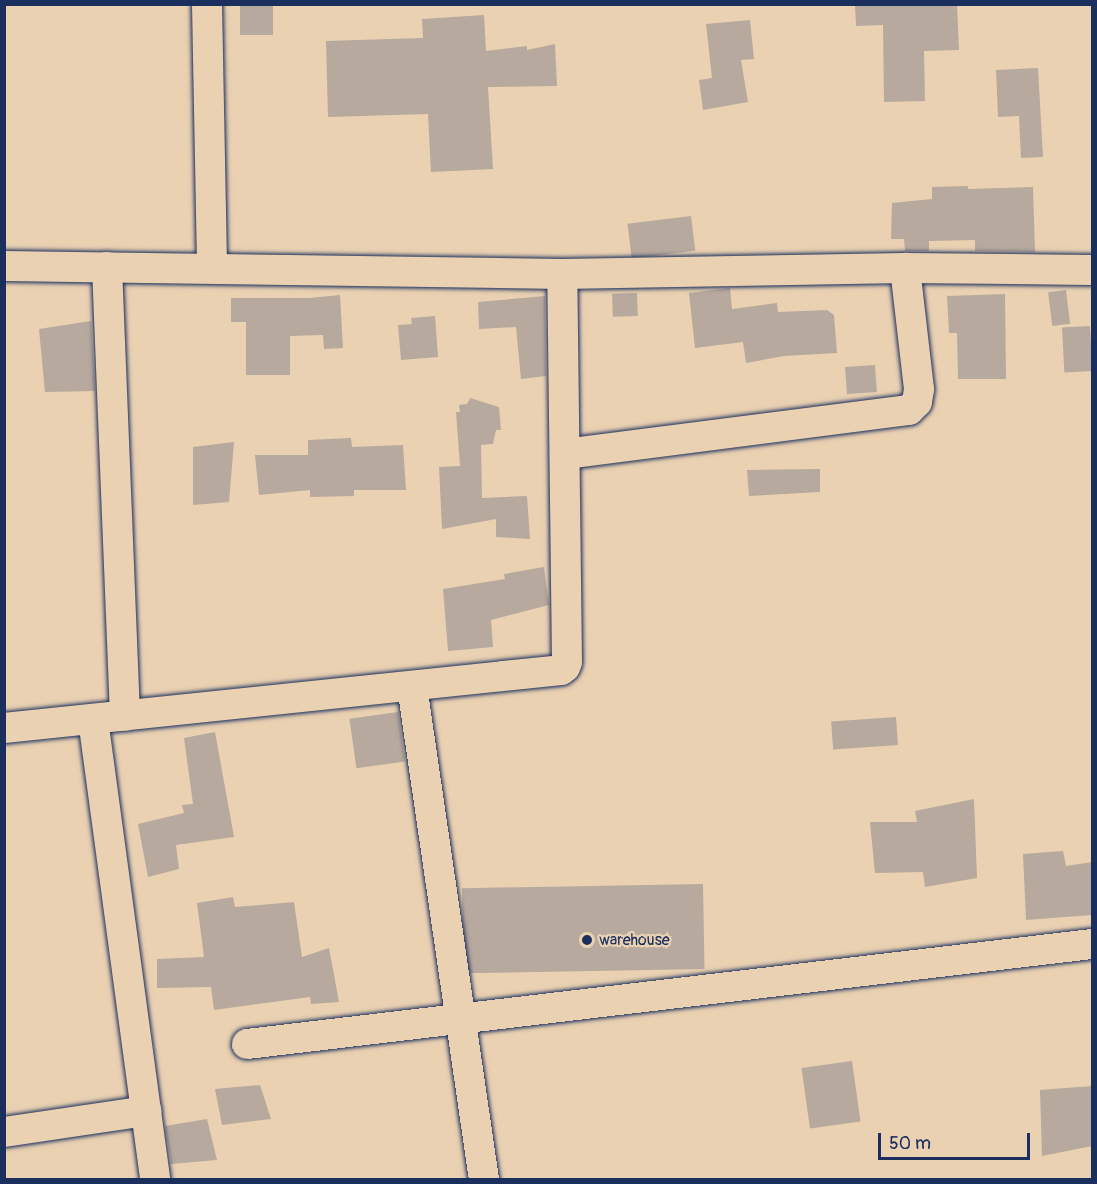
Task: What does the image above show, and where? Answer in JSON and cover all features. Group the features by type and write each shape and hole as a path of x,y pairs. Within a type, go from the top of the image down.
{"street":[{"path":"207,4 212,267"},
{"path":"4,266 212,267 562,274 905,268 1092,270"},
{"path":"107,267 125,716"},
{"path":"565,454 909,410 917,402 919,389 905,268"},
{"path":"4,728 412,686 565,667 567,662 562,274"},
{"path":"412,686 484,1179"},
{"path":"93,719 155,1179"},
{"path":"247,1044 1092,944"},
{"path":"4,1132 146,1111"}],"building":[{"path":"240,4 273,4 273,35 240,35"},
{"path":"855,4 957,4 959,50 924,51 925,101 884,102 883,25 856,26"},
{"path":"484,15 486,51 527,46 527,50 555,44 557,86 488,87 493,169 431,172 428,114 328,117 326,41 423,38 422,19"},
{"path":"750,20 754,59 741,60 748,102 703,110 699,80 712,78 706,24"},
{"path":"1038,68 1043,157 1021,158 1019,116 998,117 996,70"},
{"path":"968,186 968,189 1033,187 1035,252 975,251 975,240 929,241 929,251 905,251 904,239 891,239 892,203 932,199 932,187"},
{"path":"691,216 695,251 632,259 627,224"},
{"path":"730,288 732,309 777,303 778,312 827,310 834,315 837,353 784,356 746,363 743,342 695,348 689,293"},
{"path":"1066,290 1070,324 1052,326 1048,292"},
{"path":"637,293 638,316 613,317 612,294"},
{"path":"1005,294 1006,379 958,379 957,333 949,333 947,296"},
{"path":"340,295 343,348 324,349 323,335 290,336 290,375 246,375 246,322 231,322 231,298 310,298"},
{"path":"545,296 546,376 521,379 516,327 479,329 478,302"},
{"path":"435,316 438,357 401,360 398,325 412,324 411,318"},
{"path":"91,321 95,391 45,392 39,329"},
{"path":"1090,326 1092,371 1064,372 1062,327"},
{"path":"875,365 877,392 847,394 845,367"},
{"path":"470,398 499,407 501,430 496,430 493,444 481,445 482,498 527,496 530,539 496,537 496,519 442,529 439,467 460,466 456,412 460,412 459,405 467,404"},
{"path":"351,438 352,447 403,445 406,490 354,490 354,496 310,497 310,490 259,495 255,455 308,455 308,440"},
{"path":"234,442 229,502 193,505 193,447"},
{"path":"820,469 820,492 749,496 747,470"},
{"path":"544,567 549,605 491,620 493,647 448,651 443,589 505,579 504,574"},
{"path":"398,712 405,762 356,768 349,719"},
{"path":"896,717 898,745 833,749 831,722"},
{"path":"215,732 234,837 176,845 179,869 148,877 138,824 184,813 182,805 193,804 184,738"},
{"path":"974,799 977,878 925,887 923,872 875,873 870,822 917,822 915,811"},
{"path":"1063,851 1066,866 1092,862 1092,915 1026,920 1023,854"},
{"name":"warehouse","path":"703,884 704,969 464,973 462,888"},
{"path":"233,897 235,907 294,902 302,957 329,948 339,1002 311,1004 310,997 214,1010 211,987 157,988 157,959 204,957 197,903"},
{"path":"852,1061 860,1121 810,1129 801,1068"},
{"path":"260,1085 271,1119 222,1125 215,1089"},
{"path":"1092,1086 1092,1146 1042,1156 1040,1090"},
{"path":"207,1119 217,1160 171,1164 165,1126"}],"place":[{"name":"warehouse","path":"587,940"}]}
